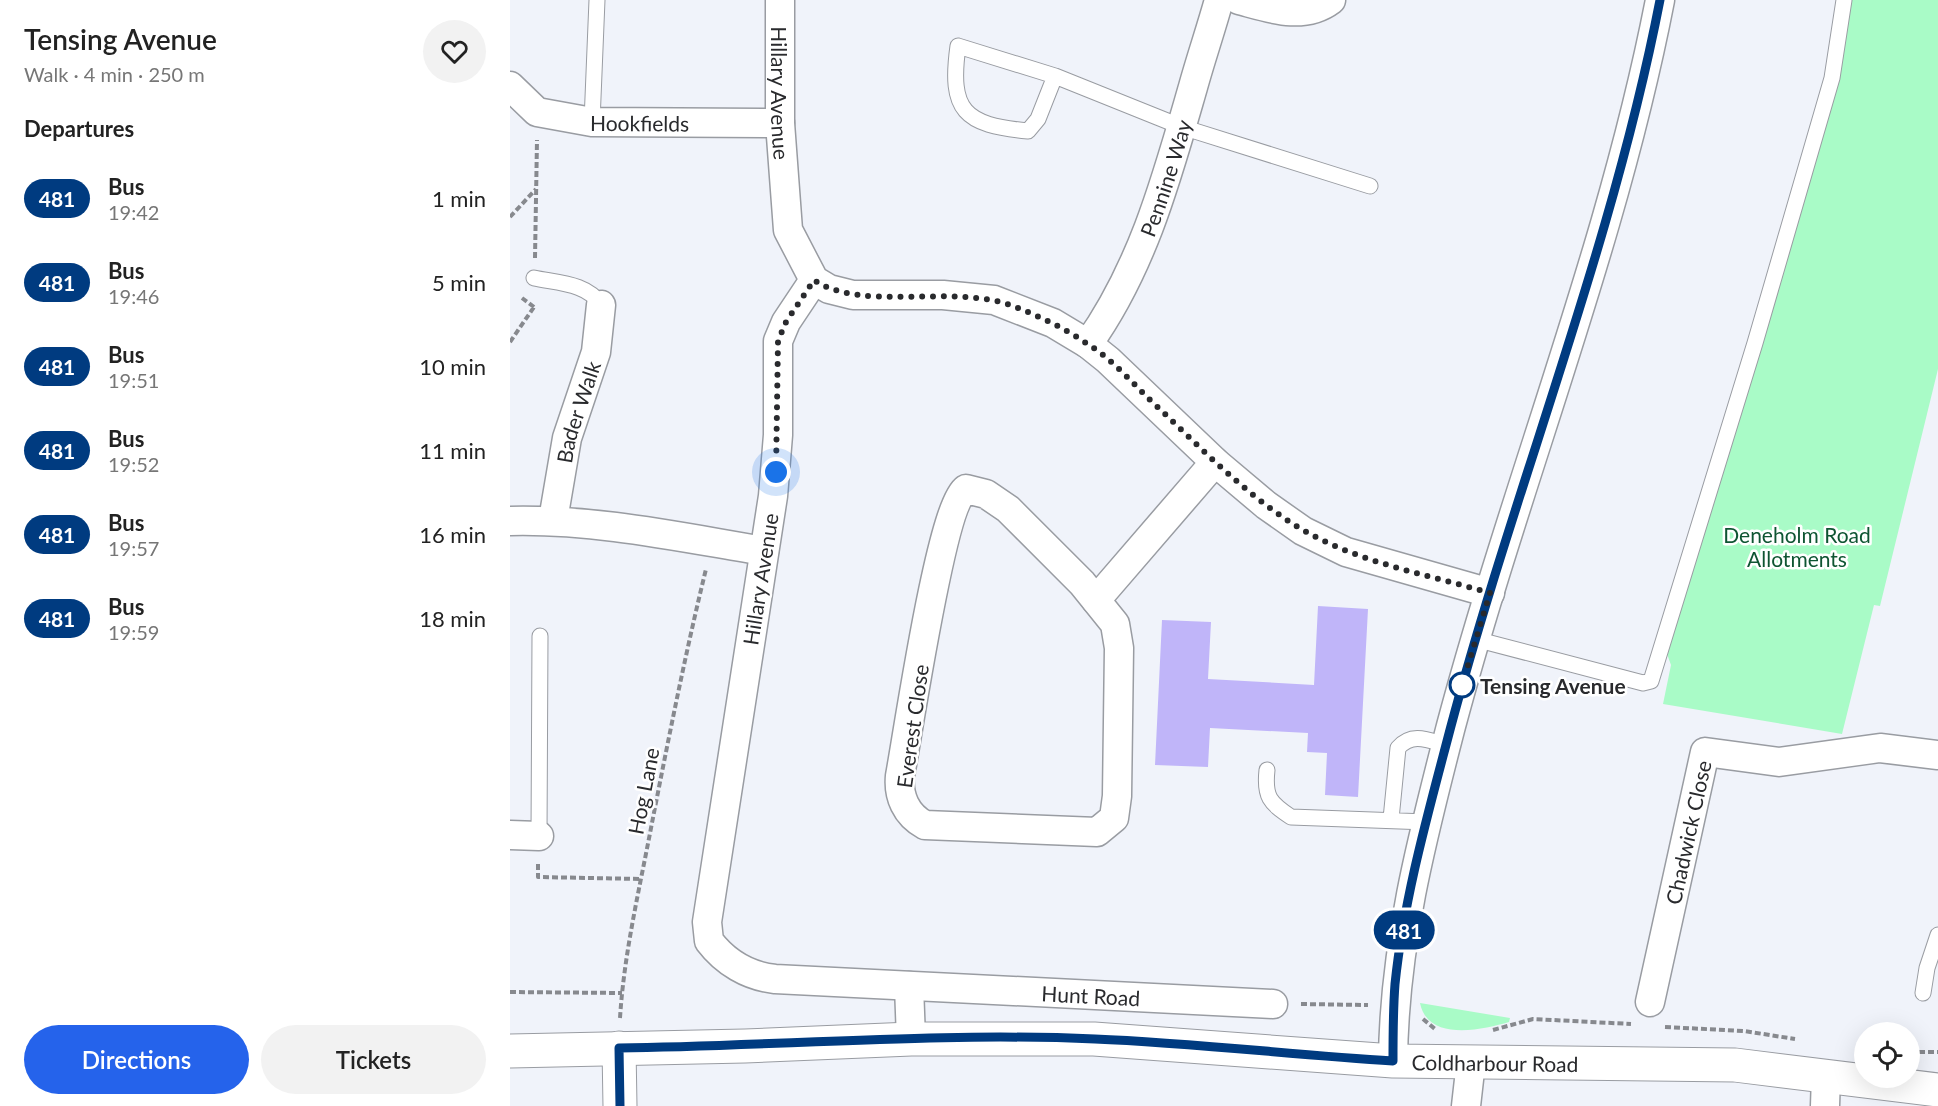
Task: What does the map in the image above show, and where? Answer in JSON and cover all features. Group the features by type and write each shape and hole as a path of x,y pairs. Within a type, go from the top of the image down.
{"street":[{"name":"Hillary Avenue","path":"748,972 714,949 706,930 777,450 778,341 786,322 814,280 788,230 780,123 780,0"},
{"name":"Pennine Way","path":"1088,344 1105,320 1136,262 1182,127 1219,0"},
{"path":"1239,0 1296,12 1309,11 1331,0"},
{"path":"1393,1061 1393,1006 1399,954 1446,745 1475,639 1606,222 1638,101 1660,0"},
{"path":"510,86 537,112"},
{"name":"Hookfields","path":"537,112 592,122 780,123"},
{"path":"814,280 829,290 853,295 943,295 994,300 1053,323 1088,344 1215,462 1266,505 1318,539 1347,552 1490,593"},
{"name":"Bader Walk","path":"554,520 567,438 597,352 601,305"},
{"path":"1096,600 1215,462"},
{"name":"Everest Close","path":"962,490 981,491 1008,509 1096,600 1115,624 1118,634 1117,796 1113,820 1104,828 1093,833 933,826 918,821 900,794 900,776 942,542 962,490"},
{"path":"510,521 554,520 604,524 764,550"},
{"name":"Chadwick Close","path":"1650,1002 1705,752 1779,762 1816,759 1870,748 1901,749 1938,755"},
{"path":"510,835 539,836"},
{"name":"Hunt Road","path":"748,972 775,979 1273,1004"},
{"path":"909,986 911,1039"},
{"name":"Coldharbour Road","path":"510,1051 744,1046 911,1039 1094,1039 1393,1061 1735,1065 1826,1091 1938,1090"},
{"path":"619,1048 620,1106"},
{"path":"1466,1106 1471,1062"}],"lane":[{"path":"592,122 597,0"},
{"path":"1475,639 1643,683 1651,681 1748,365 1829,88 1844,0"},
{"path":"1055,76 1038,119 1028,131 1003,129 973,120 958,102 954,74 958,46 1055,76 1182,127 1370,186"},
{"path":"534,278 578,286 596,295 601,305"},
{"path":"539,836 540,636"},
{"path":"1391,819 1398,748 1408,738 1415,737 1446,745"},
{"path":"1267,770 1265,787 1272,804 1291,817 1312,820 1391,819 1427,822"},
{"path":"1923,993 1938,935"}],"path":[{"path":"535,244 537,112"},
{"path":"510,217 536,189"},
{"path":"510,342 534,307"},
{"name":"Hog Lane","path":"619,1048 622,993 641,879 683,664 712,542"},
{"path":"539,836 538,877 641,879"},
{"path":"510,992 622,993"},
{"path":"1273,1004 1393,1006"},
{"path":"1920,1052 1938,1052"}],"green space":[{"name":"Deneholm Road Allotments","path":"1849,0 1938,0 1938,369 1880,606 1874,605 1842,734 1663,704 1671,665 1667,654"},
{"path":"1420,1003 1510,1018 1509,1022 1485,1028 1457,1030 1445,1028 1433,1024 1425,1015"}],"building":[{"path":"1318,606 1368,609 1358,797 1325,795 1327,753 1307,752 1308,733 1210,728 1208,767 1155,765 1162,620 1211,622 1208,679 1314,685"}],"bus line":[{"name":"481","path":"620,1106 619,1048 744,1046 911,1039 1094,1039 1393,1061 1393,1006 1399,954 1446,745 1475,639 1606,222 1638,101 1660,0"}],"place":[{"name":"Tensing Avenue","path":"1462,685"}],"route":[{"path":"776,472 778,341 786,322 814,280 829,290 853,295 943,295 994,300 1053,323 1088,344 1108,360 1215,462 1266,505 1303,531 1347,552 1490,593 1462,687 1462,685"}]}
